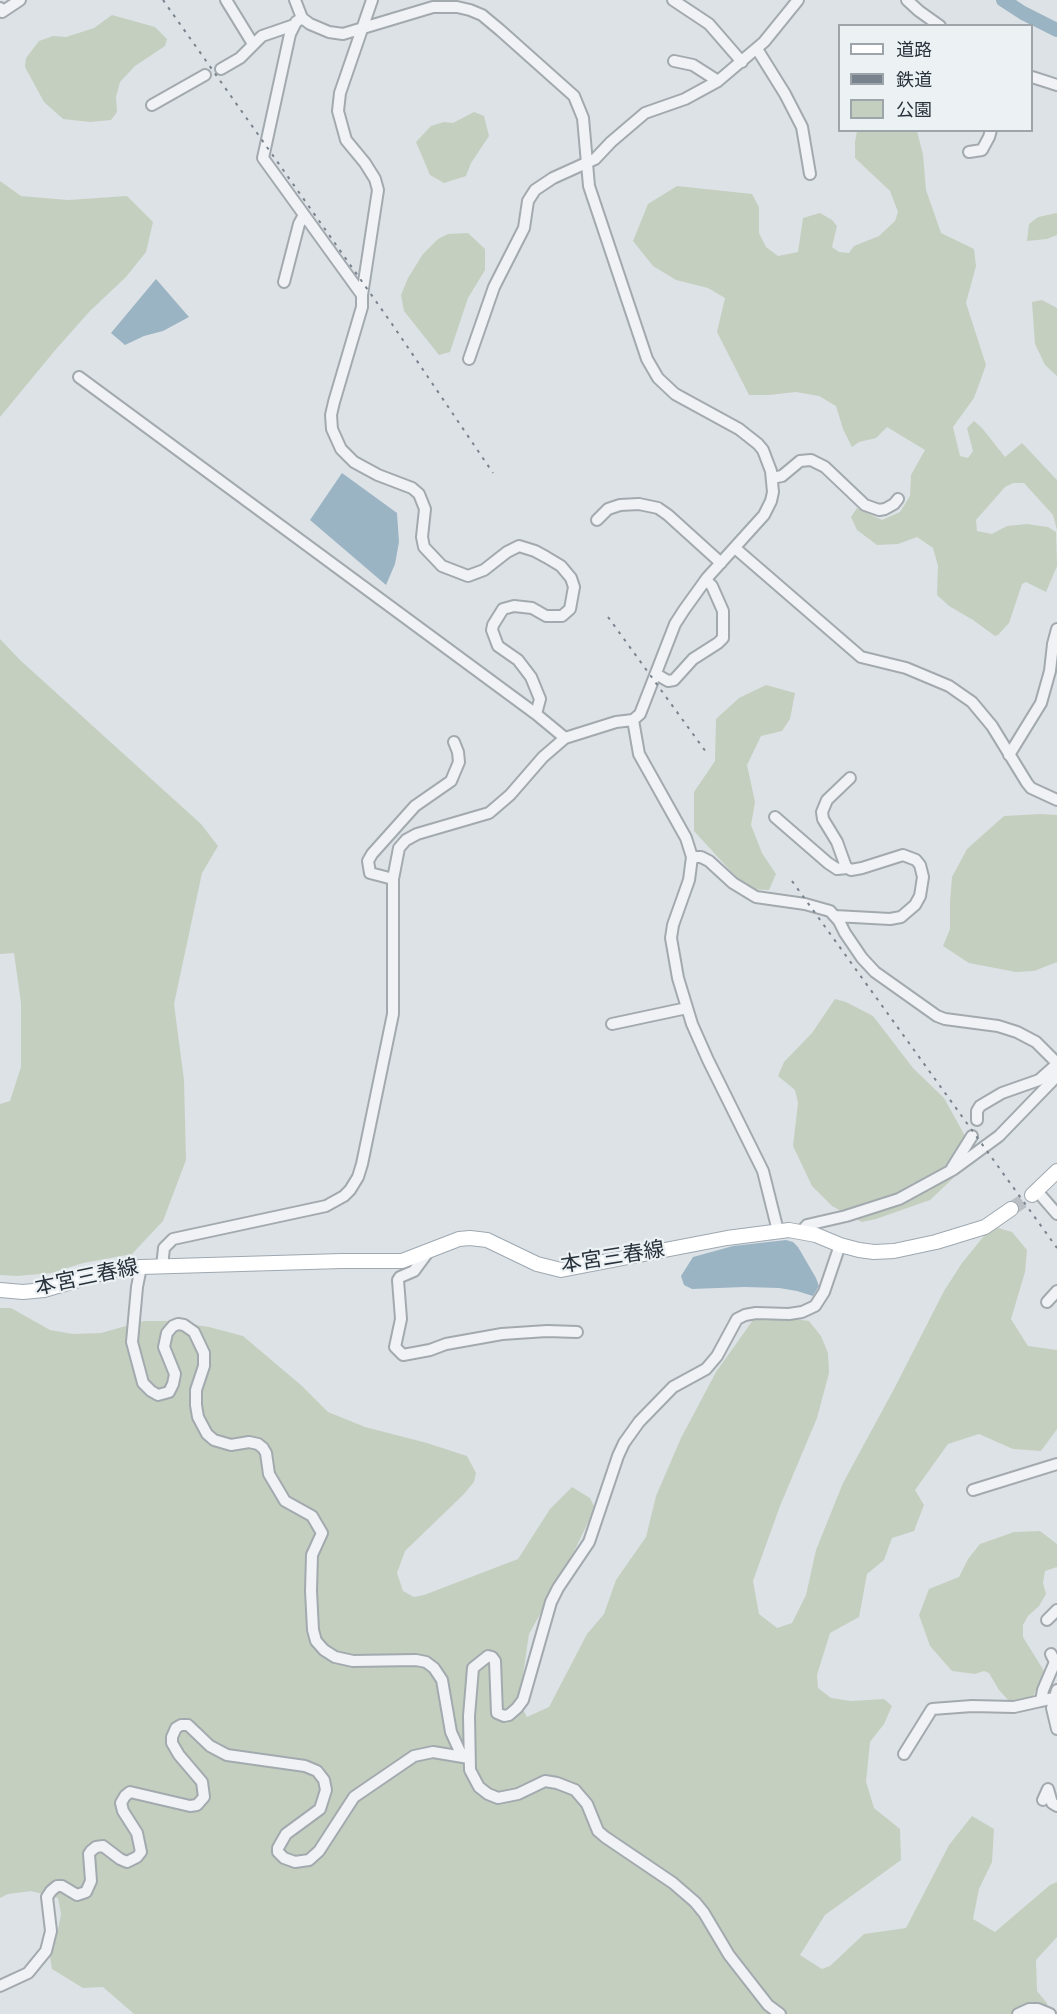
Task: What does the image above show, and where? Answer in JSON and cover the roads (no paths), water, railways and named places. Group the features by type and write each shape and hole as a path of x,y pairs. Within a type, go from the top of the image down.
{"main road":[{"path":"1035,1193 1057,1171"},
{"name":"本宮三春線","path":"0,1290 23,1292 44,1290 112,1270 141,1267 402,1261 459,1239 481,1238 546,1267 561,1270 727,1238 794,1230 816,1235 840,1245 874,1252 915,1247 985,1227 1011,1209"}],"street":[{"path":"0,11 20,0"},
{"path":"226,0 253,44"},
{"path":"295,0 298,21 289,38 263,158 362,295"},
{"path":"372,0 340,93 338,111 346,140 370,171 378,190 362,307 331,415 332,429 341,449 354,462 378,475 412,488 419,494 425,509 422,537 424,547 442,566 468,576 484,570 507,552 519,546 546,556 561,566 571,578 574,587 570,609 562,616 546,616 532,608 514,606 503,609 493,625 492,630 498,646 518,660 531,676 540,699 536,714"},
{"path":"673,0 709,24 742,62"},
{"path":"469,359 494,287 524,228 529,197 541,185 595,159 645,113 685,99 718,81 756,50 798,0"},
{"path":"908,0 938,24"},
{"path":"162,1266 164,1248 173,1239 326,1206 344,1196 358,1177 393,1014 393,879 399,848 406,840 417,834 489,813 510,795 543,757 566,738 616,722 633,720 640,714 675,624 694,594 764,515 771,501 772,478 768,461 758,444 739,429 675,394 658,378 641,343 589,186 583,118 574,96 482,15 457,7 433,7 343,34 329,32 298,21 269,33 253,44 240,58 220,69"},
{"path":"756,50 785,94 802,127 810,174"},
{"path":"674,60 693,65 718,81"},
{"path":"153,105 205,75"},
{"path":"1033,77 1057,85"},
{"path":"969,152 984,148 990,132"},
{"path":"284,282 299,224 304,215"},
{"path":"79,377 566,738"},
{"path":"772,478 782,476 800,461 811,460 825,466 865,505 879,510 885,509 898,499"},
{"path":"597,520 608,509 620,506 639,504 658,508 721,562"},
{"path":"735,548 861,657 906,668 958,692 972,702 992,726 1031,788 1057,800"},
{"path":"656,674 668,681 674,680 693,659 723,638 723,611 712,586 706,580"},
{"path":"1009,755 1041,703 1050,670 1057,629"},
{"path":"633,720 639,754 686,838 692,857 689,880 673,925 671,938 673,957 687,1008 708,1060 763,1171 778,1231"},
{"path":"393,879 370,873 368,861 415,806 451,781 459,762 454,742"},
{"path":"848,868 837,842 823,819 822,812 827,800 850,778"},
{"path":"775,817 837,869 862,868 903,855 912,857 920,865 922,872 920,896 915,906 901,917 890,919 835,916"},
{"path":"692,857 701,857 709,861 733,882 756,897 805,904 830,911 849,940 875,972 937,1016 998,1026 1017,1032 1036,1042 1057,1063 1039,1080 1002,1094 980,1106 977,1111 977,1120"},
{"path":"612,1024 687,1008"},
{"path":"801,1232 807,1225 846,1216 899,1198 951,1170 999,1136 1057,1076"},
{"path":"951,1170 972,1136"},
{"path":"1035,1193 1057,1214"},
{"path":"466,1757 473,1668 482,1659 492,1657 495,1661 497,1713 504,1716 518,1708 529,1685 551,1602 590,1542 618,1456 630,1434 673,1387 706,1369 717,1356 737,1320 745,1315 756,1313 802,1312 815,1306 824,1293 840,1245"},
{"path":"428,1252 414,1271 398,1280 400,1319 395,1347 402,1355 502,1334 577,1332"},
{"path":"141,1267 132,1342 142,1383 158,1395 169,1392 175,1374 164,1347 167,1333 178,1324 194,1332 204,1353 204,1366 196,1390 196,1405 198,1417 207,1434 214,1440 231,1445 249,1442 263,1448 269,1474 285,1501 312,1516 322,1533 312,1555 313,1620 316,1641 335,1657 374,1662 416,1660 426,1662 434,1668 442,1680 451,1732 466,1757 479,1787 498,1798 518,1794 545,1781 575,1790 587,1804 598,1831 673,1883 695,1902 729,1955 768,2005 780,2014"},
{"path":"1047,1302 1057,1291"},
{"path":"973,1490 1057,1464"},
{"path":"1047,1620 1057,1610"},
{"path":"1041,1701 1043,1690 1055,1662 1051,1654"},
{"path":"904,1754 928,1711 932,1709 972,1706 1014,1707 1041,1701 1056,1694"},
{"path":"1056,1694 1053,1708 1057,1729"},
{"path":"0,1986 28,1973 46,1951 51,1931 47,1897 51,1890 62,1886 77,1895 86,1892 91,1881 89,1854 91,1851 103,1846 127,1862 141,1852 137,1833 123,1811 121,1803 125,1796 130,1792 190,1806 196,1805 204,1797 202,1782 172,1743 172,1737 181,1725 189,1725 210,1746 227,1755 305,1766 317,1772 324,1780 326,1790 320,1809 285,1834 278,1848 278,1852 284,1858 296,1862 309,1860 328,1838 354,1797 414,1756 433,1752 466,1757"},
{"path":"1043,1800 1048,1789 1052,1803 1057,1806"},
{"path":"1018,2014 1029,2009 1038,2009 1050,2014"}],"water":[{"path":"156,279 189,317 163,331 144,336 125,345 111,333"},
{"path":"342,473 397,513 399,542 395,564 386,585 310,520"},
{"path":"786,1240 798,1247 816,1278 819,1286 813,1296 779,1288 692,1289 684,1285 681,1276 693,1257 733,1246"}],"waterway":[{"path":"1003,0 1057,30"}],"tunnel":[{"path":"1011,1209 1032,1195"}],"railway":[{"path":"163,0 392,324 493,473"},
{"path":"608,617 706,752"},
{"path":"792,881 1057,1248"}]}
